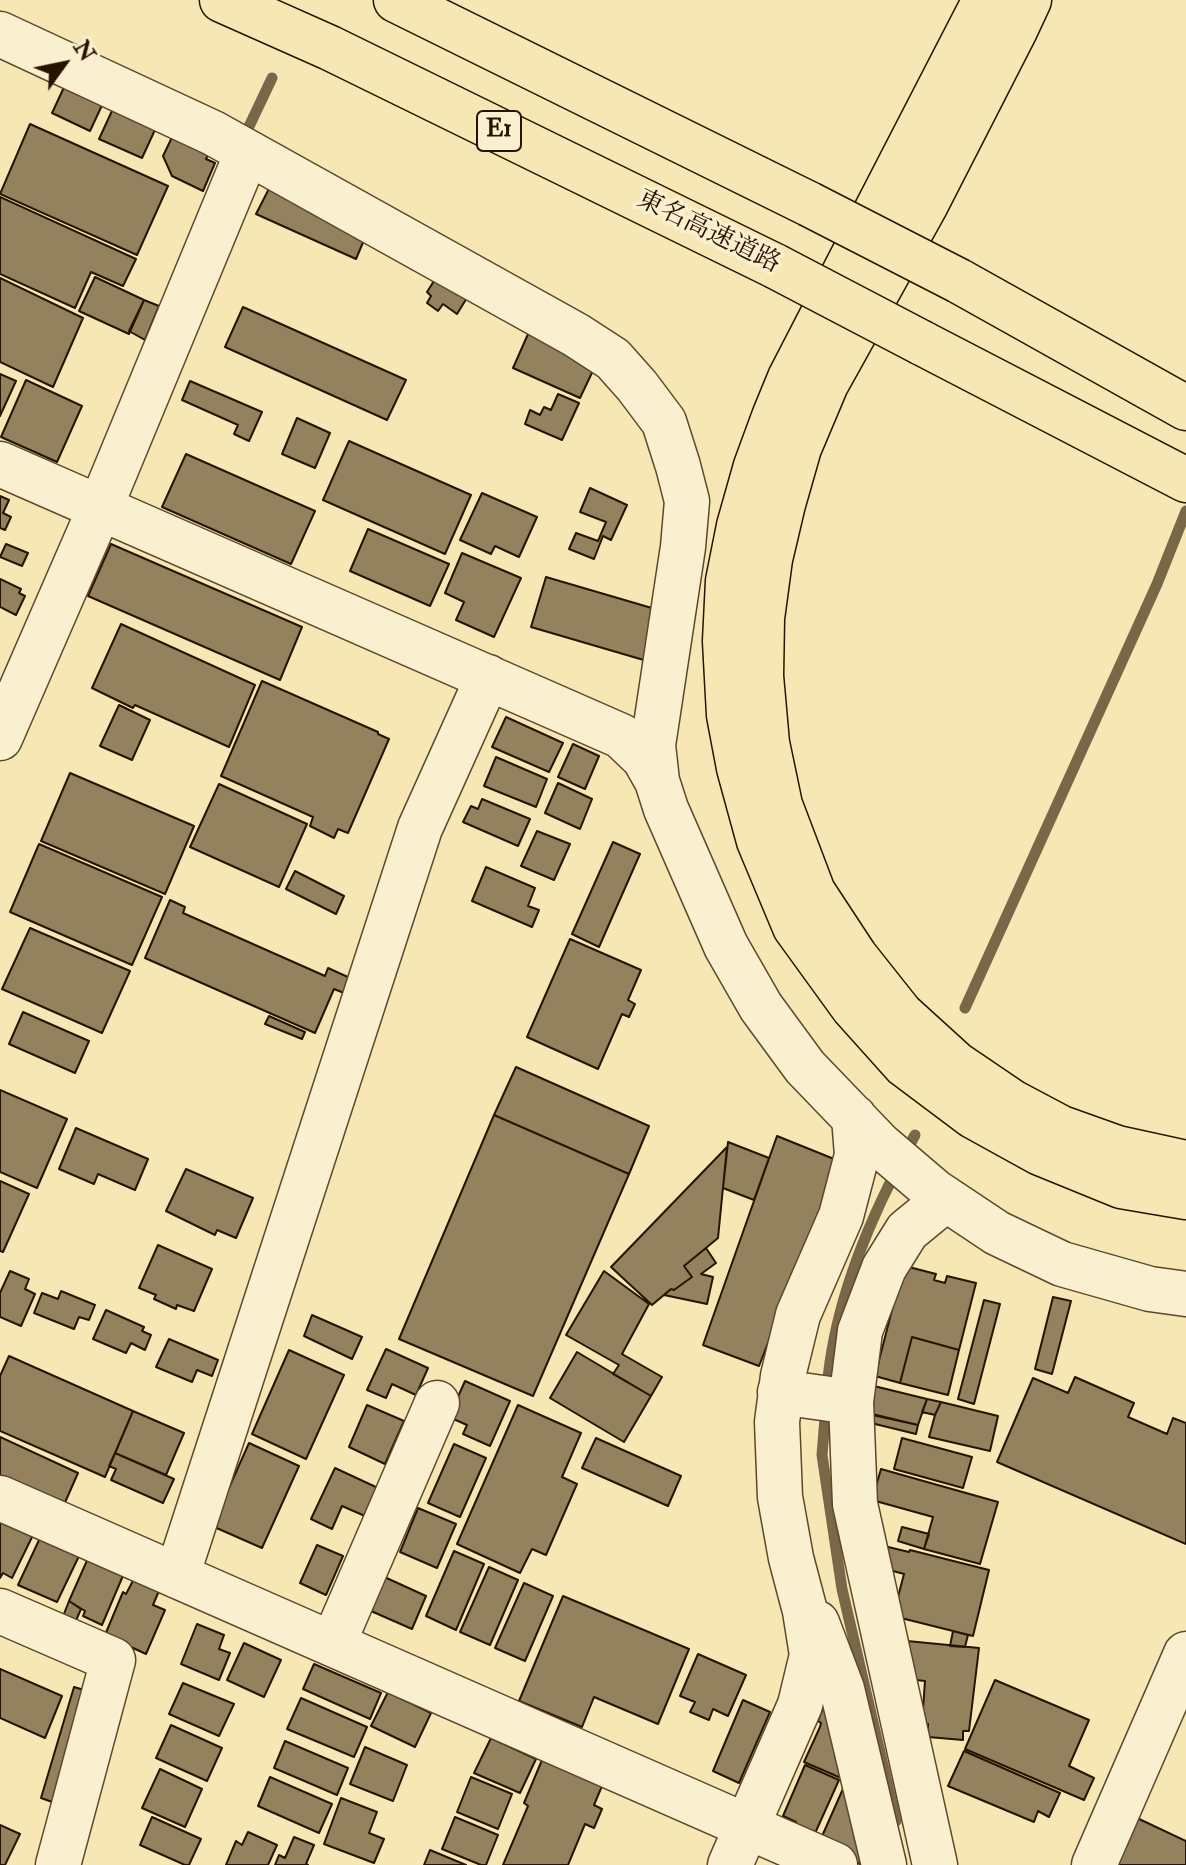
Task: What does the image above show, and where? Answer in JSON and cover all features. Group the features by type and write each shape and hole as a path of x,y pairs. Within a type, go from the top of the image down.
{"highway":[{"name":"東名高速道路","path":"222,0 330,48 775,266 1185,480"},
{"path":"396,0 959,281 1186,408"},
{"path":"985,0 790,378 774,417 739,526 728,581 725,641 729,715 739,768 759,841 795,927 853,1007 905,1065 973,1116 1040,1153 1121,1186 1186,1197"},
{"path":"1029,0 926,204 826,384 799,448 770,559 762,618 761,676 767,743 780,805 813,892 855,956 901,1014 956,1064 1012,1102 1061,1128 1117,1148 1186,1163"}],"street":[{"path":"0,34 213,133 576,335 613,359 664,422 687,501 653,745 657,781 666,809 726,946 761,1007 805,1067 867,1131 940,1195 997,1233 1062,1264 1150,1289 1186,1294"},
{"path":"0,738 100,508 247,153"},
{"path":"0,464 621,736 644,758 657,781"},
{"path":"177,1576 420,828 488,677"},
{"path":"738,1846 800,1705 812,1655 780,1497 777,1422 780,1392 798,1315 841,1216 857,1155 867,1131"},
{"path":"935,1865 855,1504 851,1402 860,1331 884,1268 907,1231 940,1195"},
{"path":"798,1315 860,1331"},
{"path":"780,1392 851,1402"},
{"path":"333,1644 437,1403"},
{"path":"0,1498 333,1644 738,1846 835,1865"},
{"path":"791,1558 842,1689 884,1865"},
{"path":"0,1611 113,1660 58,1865"},
{"path":"1094,1865 1186,1654"}],"building":[{"path":"66,83 104,101 90,131 52,113"},
{"path":"117,100 160,119 142,158 99,139"},
{"path":"30,124 168,186 137,255 0,194"},
{"path":"176,129 212,146 206,159 215,163 203,191 172,176 163,156"},
{"path":"274,179 367,233 356,259 256,214"},
{"path":"0,197 136,259 123,286 91,272 75,308 0,274"},
{"path":"439,273 470,293 457,314 443,304 438,311 427,303 431,296 427,292"},
{"path":"95,277 144,300 129,334 79,311"},
{"path":"0,278 83,318 53,387 0,362"},
{"path":"144,300 159,306 145,340 129,331"},
{"path":"243,307 406,380 387,420 225,347"},
{"path":"532,325 599,358 580,398 513,368"},
{"path":"0,374 16,381 0,416"},
{"path":"26,380 82,406 57,462 1,437"},
{"path":"190,381 262,412 249,441 234,434 238,425 182,400"},
{"path":"558,394 579,403 562,440 525,424 530,410 540,415 544,407 551,410"},
{"path":"297,418 330,433 315,468 282,454"},
{"path":"349,441 471,495 445,554 323,500"},
{"path":"186,454 315,511 291,564 162,507"},
{"path":"590,488 627,505 611,540 603,536 594,559 569,549 576,533 598,541 606,522 580,512"},
{"path":"482,493 537,517 519,557 495,546 491,554 460,540"},
{"path":"0,496 9,500 3,513 11,517 5,530 0,528"},
{"path":"368,529 449,564 430,606 350,571"},
{"path":"6,544 28,553 22,566 0,557"},
{"path":"111,544 302,627 280,680 88,596"},
{"path":"462,553 521,578 494,637 456,620 464,602 445,593"},
{"path":"546,577 662,611 647,661 531,627"},
{"path":"0,579 21,589 19,593 25,596 16,615 0,607"},
{"path":"121,624 255,685 229,747 92,688"},
{"path":"262,681 389,739 348,833 338,829 334,838 310,826 313,817 221,776"},
{"path":"119,705 150,720 132,760 100,746"},
{"path":"506,717 563,743 549,772 492,747"},
{"path":"573,744 599,756 585,789 558,777"},
{"path":"496,757 547,779 536,807 484,786"},
{"path":"70,773 194,826 165,894 41,841"},
{"path":"558,783 592,799 580,829 545,813"},
{"path":"219,784 307,824 279,887 190,847"},
{"path":"482,799 530,819 518,846 463,822 471,806 478,809"},
{"path":"537,831 570,844 554,880 521,866"},
{"path":"613,842 640,854 599,947 572,934"},
{"path":"39,844 162,897 132,965 10,912"},
{"path":"486,867 535,888 528,906 539,910 532,927 472,901"},
{"path":"295,871 344,896 336,914 286,889"},
{"path":"170,900 185,907 183,913 325,976 328,968 350,978 344,993 334,989 315,1033 145,958"},
{"path":"30,928 130,971 102,1033 2,989"},
{"path":"570,939 641,970 628,1000 635,1004 629,1017 622,1014 598,1069 527,1037"},
{"path":"23,1012 89,1041 75,1073 9,1044"},
{"path":"269,1016 305,1032 302,1039 265,1024"},
{"path":"516,1067 649,1126 629,1174 494,1115"},
{"path":"0,1090 67,1119 37,1188 0,1172"},
{"path":"494,1115 629,1174 533,1396 399,1339"},
{"path":"76,1128 148,1159 135,1190 98,1174 94,1184 59,1169"},
{"path":"777,1136 839,1161 759,1366 703,1345"},
{"path":"728,1142 769,1158 754,1200 723,1188"},
{"path":"727,1147 718,1238 684,1266 692,1277 652,1305 611,1267"},
{"path":"186,1169 253,1198 236,1238 217,1230 215,1235 166,1211"},
{"path":"0,1181 29,1194 3,1252 0,1251"},
{"path":"158,1245 212,1269 194,1311 177,1305 176,1309 139,1288"},
{"path":"706,1248 716,1263 701,1274 713,1277 707,1304 664,1295 692,1277 684,1266"},
{"path":"905,1266 936,1274 934,1280 945,1283 947,1276 976,1283 959,1350 912,1337 900,1383 875,1376"},
{"path":"10,1271 29,1279 25,1289 35,1294 21,1326 0,1317 0,1293"},
{"path":"604,1271 649,1304 622,1354 662,1377 651,1396 613,1374 619,1365 566,1335"},
{"path":"61,1291 95,1305 89,1320 79,1317 74,1329 34,1313 42,1293 58,1299"},
{"path":"1053,1297 1071,1301 1052,1374 1035,1369"},
{"path":"984,1300 1000,1304 974,1404 958,1399"},
{"path":"106,1310 144,1327 142,1331 151,1335 145,1350 131,1343 126,1353 93,1339"},
{"path":"312,1315 362,1337 352,1359 304,1336"},
{"path":"912,1337 959,1350 948,1395 900,1383"},
{"path":"169,1339 218,1360 212,1376 197,1370 192,1382 156,1367"},
{"path":"386,1349 428,1368 416,1395 392,1384 386,1398 367,1390"},
{"path":"289,1350 344,1375 306,1459 252,1434"},
{"path":"577,1352 651,1396 624,1442 550,1398"},
{"path":"9,1356 133,1411 105,1477 0,1431 0,1376"},
{"path":"1075,1377 1134,1403 1128,1417 1167,1434 1173,1418 1186,1423 1186,1544 997,1462 1033,1378 1068,1393"},
{"path":"465,1381 510,1401 490,1446 463,1434 467,1425 449,1417"},
{"path":"874,1386 927,1399 918,1425 868,1414"},
{"path":"927,1399 941,1402 935,1415 922,1412"},
{"path":"941,1402 998,1416 990,1451 929,1437"},
{"path":"367,1405 404,1421 385,1464 349,1447"},
{"path":"518,1405 581,1433 562,1477 577,1484 546,1555 532,1549 520,1573 457,1544"},
{"path":"133,1411 184,1433 166,1475 115,1453"},
{"path":"872,1414 918,1425 916,1434 871,1423"},
{"path":"0,1437 78,1473 63,1507 0,1479"},
{"path":"596,1438 681,1476 668,1506 582,1468"},
{"path":"902,1438 972,1457 963,1488 894,1469"},
{"path":"249,1443 299,1466 262,1548 212,1526"},
{"path":"454,1444 486,1458 460,1517 428,1503"},
{"path":"115,1453 174,1479 163,1503 111,1480 116,1469 109,1466"},
{"path":"335,1468 378,1488 365,1516 342,1506 332,1529 311,1519"},
{"path":"881,1469 998,1502 980,1564 924,1549 933,1517 872,1500"},
{"path":"418,1508 456,1524 437,1568 400,1552"},
{"path":"3,1518 34,1533 12,1578 3,1573 0,1578 0,1524"},
{"path":"902,1527 929,1534 924,1549 898,1541"},
{"path":"40,1538 79,1556 57,1602 18,1585"},
{"path":"317,1545 343,1556 326,1595 300,1583"},
{"path":"884,1546 989,1570 973,1636 893,1616 904,1574 878,1567"},
{"path":"454,1551 484,1564 456,1630 426,1616"},
{"path":"89,1556 125,1571 102,1625 83,1616 85,1611 69,1601"},
{"path":"489,1567 518,1580 490,1645 460,1632"},
{"path":"136,1575 161,1586 153,1605 165,1610 146,1654 105,1635 123,1592 126,1594"},
{"path":"380,1575 426,1596 412,1629 371,1611 374,1604 368,1601"},
{"path":"524,1583 553,1596 525,1661 495,1648"},
{"path":"563,1596 689,1649 658,1724 594,1697 582,1727 519,1701"},
{"path":"69,1601 81,1609 74,1625 62,1619"},
{"path":"197,1624 224,1635 219,1649 230,1653 219,1680 181,1664"},
{"path":"953,1631 968,1635 965,1647 950,1646"},
{"path":"897,1640 979,1648 969,1731 963,1731 963,1740 928,1737 928,1724 922,1723 925,1681 908,1679"},
{"path":"244,1643 281,1660 264,1697 227,1680"},
{"path":"698,1654 746,1675 728,1716 713,1709 709,1720 690,1712 695,1702 680,1696"},
{"path":"314,1664 381,1693 370,1719 303,1689"},
{"path":"0,1669 62,1696 45,1738 0,1718"},
{"path":"834,1680 841,1778 804,1762 820,1727 818,1721"},
{"path":"995,1680 1089,1720 1069,1766 1094,1778 1084,1800 965,1749"},
{"path":"183,1683 234,1704 219,1736 169,1714"},
{"path":"74,1687 91,1692 58,1804 41,1798"},
{"path":"388,1692 431,1713 415,1747 371,1726"},
{"path":"301,1698 367,1727 354,1757 287,1729"},
{"path":"743,1700 770,1712 739,1783 713,1771"},
{"path":"171,1725 222,1748 207,1781 156,1758"},
{"path":"491,1738 536,1759 520,1793 474,1773"},
{"path":"285,1741 348,1768 337,1795 274,1768"},
{"path":"365,1747 407,1765 393,1801 350,1784"},
{"path":"964,1751 1060,1793 1049,1817 1038,1811 1034,1822 948,1786"},
{"path":"542,1760 602,1786 594,1805 602,1809 594,1828 585,1824 568,1865 503,1865 528,1806 524,1803"},
{"path":"805,1765 839,1780 812,1840 794,1827 796,1822 783,1816"},
{"path":"160,1769 202,1789 185,1827 142,1808"},
{"path":"270,1777 332,1804 319,1833 258,1806"},
{"path":"471,1777 512,1794 498,1829 457,1812"},
{"path":"846,1782 862,1865 819,1843"},
{"path":"341,1798 377,1812 369,1833 384,1839 374,1863 324,1844"},
{"path":"152,1817 201,1839 189,1865 140,1845"},
{"path":"455,1817 498,1835 486,1865 442,1849"},
{"path":"1137,1818 1186,1841 1186,1865 1117,1865"},
{"path":"0,1825 20,1834 5,1865 0,1865"},
{"path":"248,1832 277,1845 268,1865 226,1865 236,1841 242,1845"},
{"path":"294,1837 314,1845 308,1865 275,1865 279,1855 285,1858"},
{"path":"430,1850 466,1865 424,1865"}],"waterway":[{"path":"245,135 272,78"},
{"path":"965,1008 1157,584 1186,511"},
{"path":"904,1155 915,1135"},
{"path":"827,1389 842,1304 860,1250 896,1171"},
{"path":"826,1406 822,1455 842,1589 896,1821"}]}
